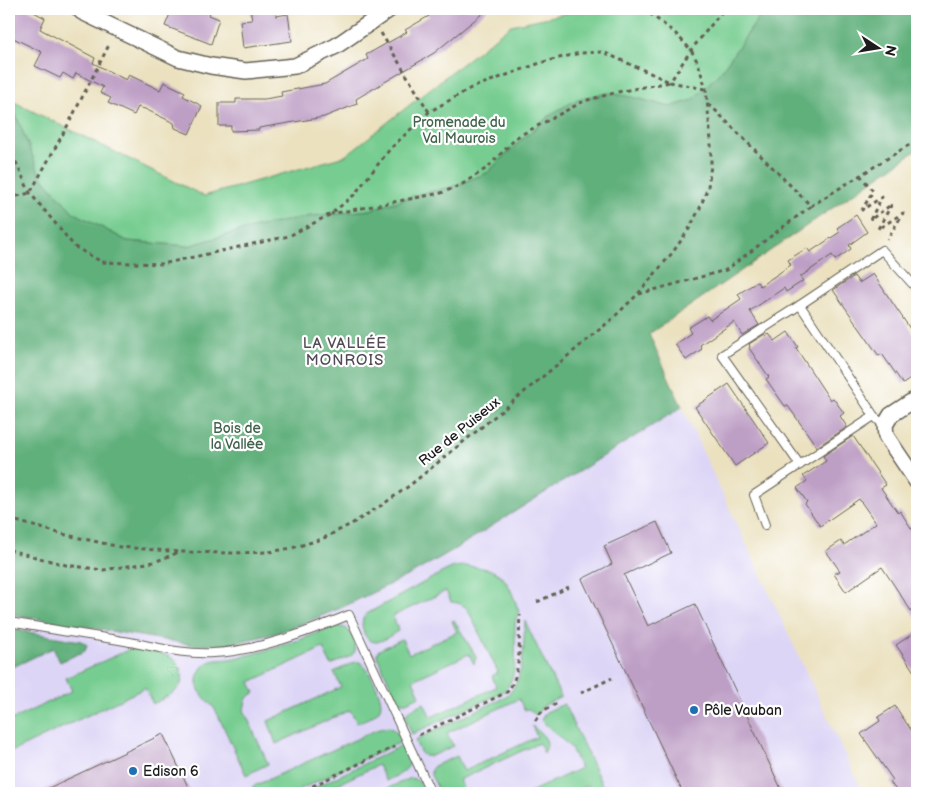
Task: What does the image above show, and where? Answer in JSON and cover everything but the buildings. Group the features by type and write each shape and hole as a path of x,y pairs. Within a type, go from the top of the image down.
{"street":[{"path":"79,9 178,58 211,66 246,71 295,66 336,46 390,9"},
{"path":"917,398 880,420 886,436 917,482"}],"lane":[{"path":"800,465 722,355 882,250 917,289"},
{"path":"765,525 754,495 800,465 880,420 800,305"},
{"path":"9,622 181,651 213,653 266,644 307,632 349,615 431,793"}],"path":[{"name":"Rue de Puiseux","path":"9,519 53,532 120,547 180,552 269,552 292,548 322,539 353,523 409,486 611,320 638,294 673,252 689,229 700,208 708,187 711,165 706,89 698,63 691,50 676,32 644,9"},
{"path":"331,214 441,193 461,185 487,168 517,137 584,101 670,82 691,50 724,9"},
{"path":"374,21 429,112"},
{"path":"9,196 13,197 30,193 74,114 117,29"},
{"path":"9,146 30,193 75,247 102,262 162,264 289,236 331,214 354,195 390,149 429,112 470,88 543,62 580,53 603,52 670,82 706,89"},
{"path":"708,105 811,206"},
{"path":"638,294 726,270 811,206 917,140"},
{"path":"860,175 873,191 862,210 882,197 870,220 892,204 878,229 903,212 882,250"},
{"path":"9,550 66,565 104,570 154,562 180,552"},
{"path":"537,602 570,587"},
{"path":"414,738 507,692 515,677 518,666 520,615"},
{"path":"581,693 612,678"},
{"path":"535,722 542,711 558,703"},
{"path":"298,793 402,744"}],"shaded area":[{"path":"680,403 863,793 9,793 9,604"}],"green space":[{"name":"Promenade du Val Maurois","path":"570,9 692,9 694,11 695,9 765,9 722,70 693,100 670,107 632,97 578,99 553,113 487,173 451,187 420,194 370,210 311,216 251,228 188,246 127,241 73,212 40,175 10,100 204,196 345,156 511,25 568,13"},
{"name":"Bois de la Vallée","path":"765,9 917,9 917,150 649,334 682,407 415,572 341,608 273,634 226,645 194,645 9,614 9,97 40,175 73,212 127,241 188,246 251,228 311,216 370,210 420,194 452,187 487,173 553,113 578,99 609,93 670,107 693,100 722,70"},
{"path":"464,566 495,572 502,577 511,590 519,612 515,623 515,663 512,679 503,692 412,734 406,714 412,709 424,703 431,717 496,687 492,676 498,672 468,610 461,604 451,602 446,591 393,616 398,631 381,641 368,640 363,630 362,622 364,616 368,613 443,572 454,567"},
{"path":"454,620 474,653 476,658 474,664 469,654 413,680 420,696 406,702 401,702 397,699 377,653 379,650 402,639 409,654 457,632 452,621"},
{"path":"525,621 561,697 543,706 536,715 529,709 524,710 519,699 447,733 453,746 433,755 423,755 415,740 503,698 510,692 520,674"},
{"path":"337,626 347,629 353,638 355,651 350,657 331,665 323,648 250,682 255,693 246,700 244,710 268,764 246,775 216,711 199,689 197,679 200,670 205,664 212,661 270,650"},
{"path":"9,629 81,641 87,645 85,651 60,662 53,648 9,669"},
{"path":"130,649 157,653 173,658 179,666 182,675 180,687 153,704 145,688 9,753 9,721 72,691 66,678"},
{"path":"355,662 360,662 363,665 375,684 381,704 378,711 357,723 350,710 276,744 268,721 341,687 334,672"},
{"path":"564,704 606,793 593,793 588,785 570,793 528,793 581,768 570,747 541,720 546,712"},
{"path":"532,726 545,738 547,744 544,753 539,743 459,780 465,793 440,793 431,775 431,770 434,766 457,756 464,771 537,737"},
{"path":"388,727 396,731 401,742 292,793 255,793 252,787 376,730"},
{"path":"403,745 410,762 400,774 386,781 378,765 323,791 324,793 303,793"},
{"path":"411,778 419,782 425,793 390,793 388,788"}],"place":[{"name":"Pôle Vauban","path":"694,710"},
{"name":"Edison 6","path":"133,771"}],"district":[{"name":"LA VALLÉE MONROIS","path":"345,352"}]}
